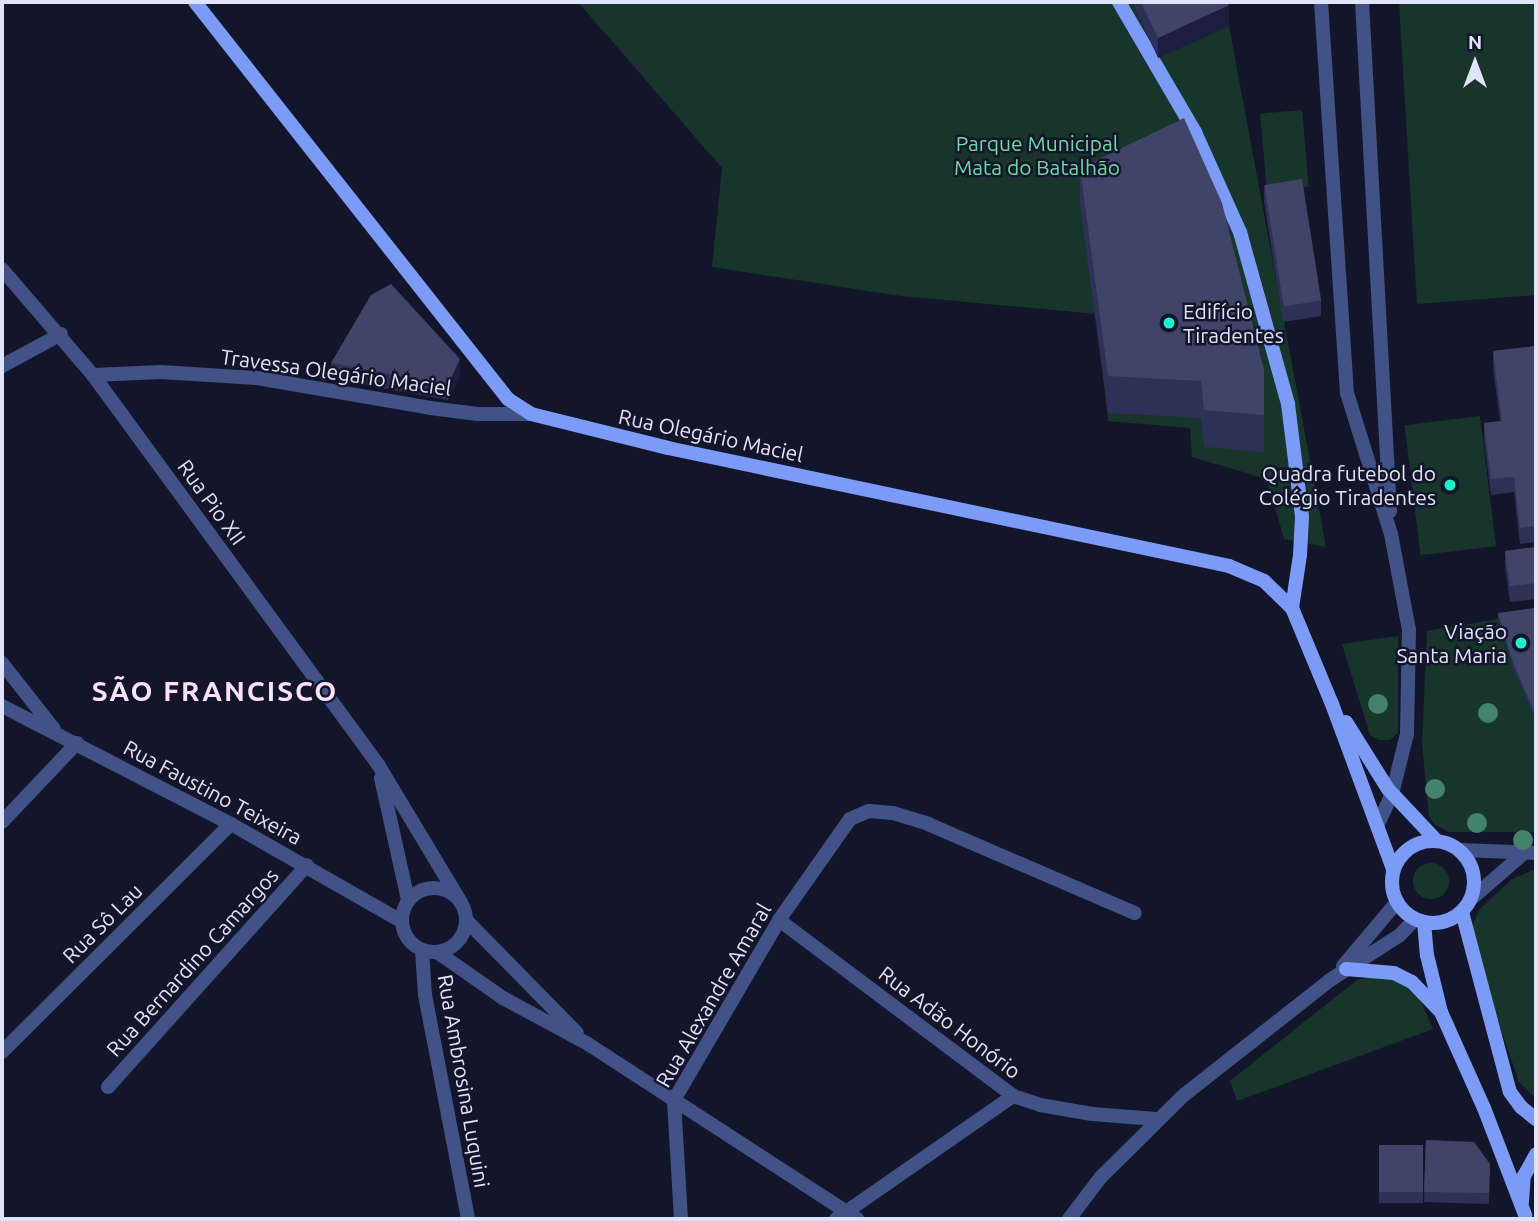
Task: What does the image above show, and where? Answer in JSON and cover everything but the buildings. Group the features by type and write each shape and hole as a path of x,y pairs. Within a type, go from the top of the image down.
{"street":[{"name":"Rua Olegário Maciel","path":"195,2 508,399 531,414 668,448 1229,566 1264,581 1292,608 1332,704"},
{"path":"1119,2 1195,132 1240,232 1288,404 1301,517 1300,555 1292,608"},
{"path":"1321,2 1347,393 1391,534 1409,629 1407,734 1392,794 1377,826"},
{"path":"1362,2 1391,534"},
{"name":"Rua Pio XII","path":"2,269 61,334 93,375 379,766 460,901"},
{"path":"2,366 61,334"},
{"name":"Travessa Olegário Maciel","path":"93,375 161,372 257,378 430,408 478,414 531,414"},
{"path":"2,663 57,733"},
{"path":"1332,704 1392,794 1436,840"},
{"path":"1332,704 1393,869"},
{"name":"Rua Faustino Teixeira","path":"2,706 231,824 401,921"},
{"path":"2,821 77,743"},
{"name":"Rua Pio XII","path":"379,766 408,900"},
{"name":"Rua Alexandre Amaral","path":"681,1219 674,1100 779,920 829,845 850,819 869,811 893,813 928,824 1135,913"},
{"name":"Rua Sô Lau","path":"2,1052 231,824"},
{"path":"1526,1217 1484,1108 1441,1012 1420,920 1397,902 1391,883 1393,869 1409,847 1436,840 1461,850 1470,861 1474,874 1466,906 1510,1092 1521,1107 1536,1119"},
{"path":"1461,850 1496,849 1530,853"},
{"path":"1069,1219 1101,1177 1157,1119 1330,980 1420,920 1451,919 1530,853"},
{"name":"Rua Bernardino Camargos","path":"108,1087 307,865"},
{"path":"588,1044 466,920 460,901 449,891 438,888 416,893 408,900 401,921 410,942 422,950 438,952 503,998 588,1044 846,1217 1013,1096"},
{"path":"1330,980 1397,902"},
{"path":"438,952 456,944 462,936 466,920"},
{"name":"Rua Adão Honório","path":"779,920 1013,1096 1040,1105 1092,1114 1157,1119"},
{"name":"Rua Ambrosina Luquini","path":"422,950 425,995 468,1219"},
{"path":"1346,969 1394,973 1412,982 1441,1012"},
{"path":"1526,1217 1521,1196 1524,1175 1536,1154"}],"green space":[{"name":"Parque Municipal Mata do Batalhão","path":"578,2 1132,2 1158,58 1229,26 1326,547 1284,539 1267,479 1192,457 1190,428 1108,421 1096,314 901,296 712,267 722,168"},
{"path":"1399,2 1536,2 1536,295 1417,304"},
{"path":"1302,110 1309,187 1267,190 1260,114"},
{"name":"Quadra futebol do Colégio Tiradentes","path":"1480,416 1496,546 1421,555 1405,425"},
{"path":"1498,619 1513,668 1536,720 1536,832 1449,832 1434,824 1429,816 1422,743 1427,631"},
{"path":"1398,636 1398,733 1390,740 1379,740 1370,735 1342,644"},
{"path":"1431,863 1444,868 1449,881 1444,894 1431,899 1418,894 1413,881 1418,868"},
{"path":"1536,869 1536,1099 1519,1082 1471,942 1471,929 1479,910 1512,879"},
{"path":"1374,976 1392,978 1407,985 1420,999 1433,1029 1237,1101 1230,1081 1357,980"}],"place":[{"name":"Edifício Tiradentes","path":"1169,323"},
{"name":"Quadra futebol do Colégio Tiradentes","path":"1450,485"},
{"name":"Viação Santa Maria","path":"1521,643"}],"district":[{"name":"SÃO FRANCISCO","path":"215,691"}]}
